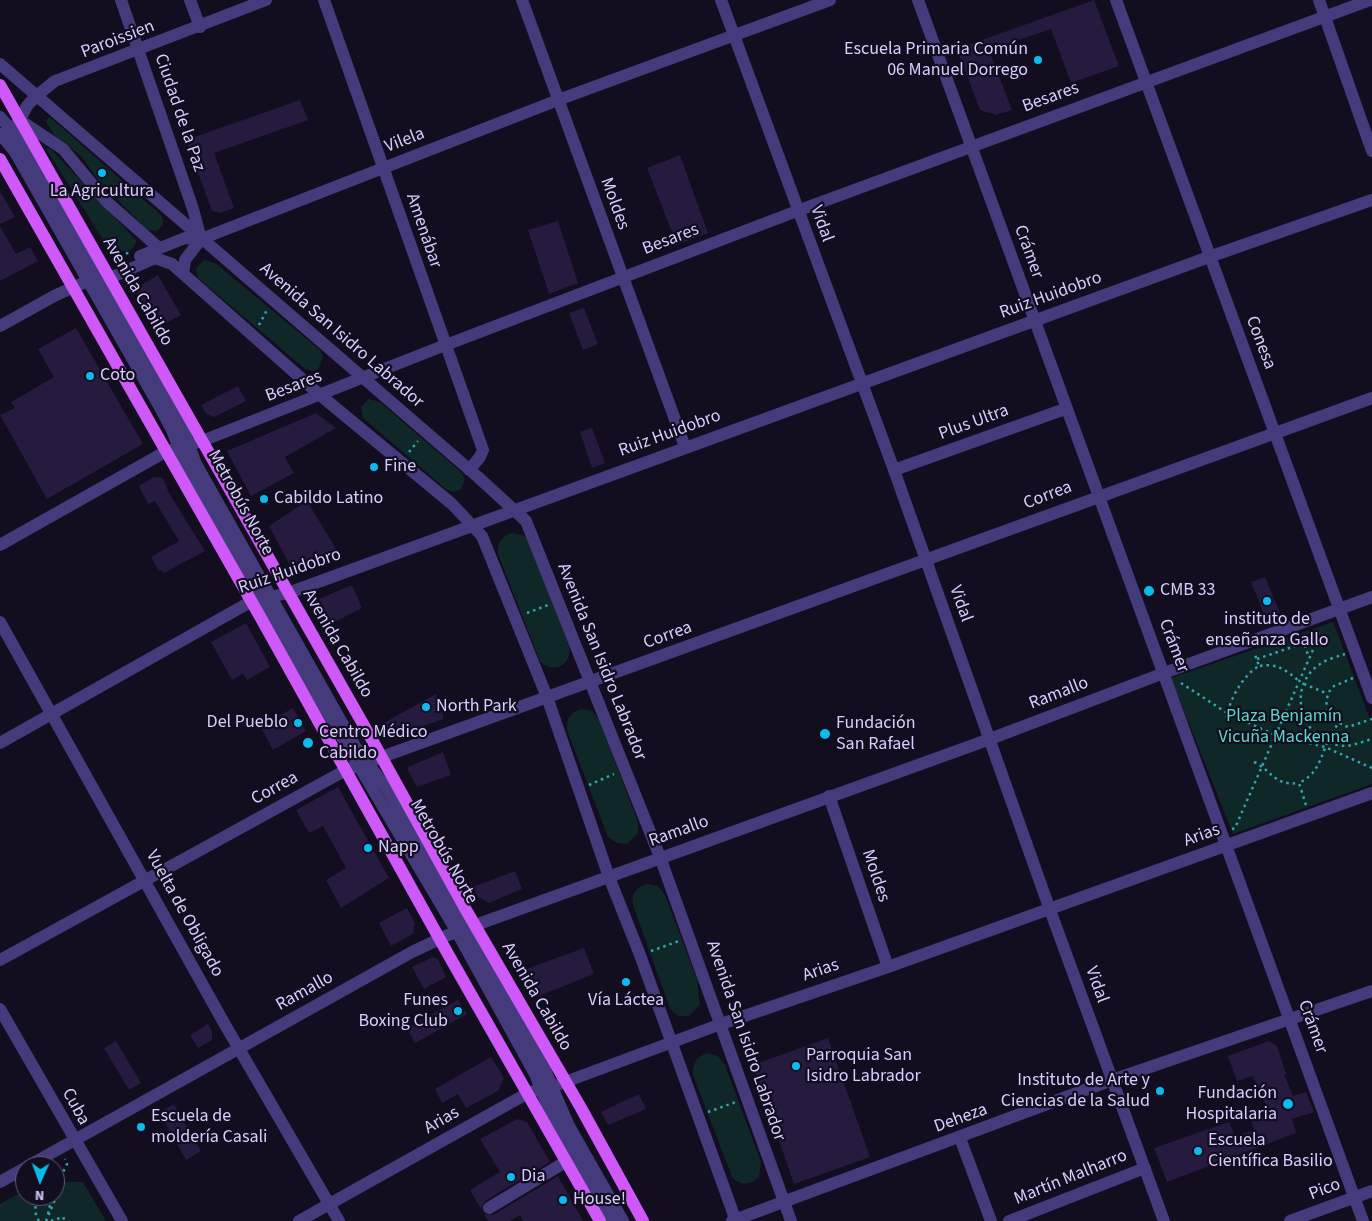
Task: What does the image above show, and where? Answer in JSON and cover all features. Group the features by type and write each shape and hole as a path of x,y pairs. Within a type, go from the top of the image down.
{"main road":[{"name":"Avenida Cabildo","path":"0,85 7,131 101,277 202,441 381,758 466,928 566,1083 643,1221"},
{"path":"0,159 165,452 261,599 346,770 600,1221"}],"street":[{"name":"Ciudad de la Paz","path":"121,0 193,209 200,239"},
{"path":"190,0 200,26"},
{"name":"Paroissien","path":"7,131 37,95 55,82 139,51 266,0"},
{"name":"Amenábar","path":"324,0 444,346 483,450 480,457 469,470"},
{"name":"Moldes","path":"522,0 685,447"},
{"name":"Vidal","path":"721,0 797,211 894,470 1050,910 1164,1221"},
{"name":"Vilela","path":"0,326 56,294 74,289 101,277 159,248 185,238 200,239 558,100 830,0"},
{"name":"Crámer","path":"918,0 1097,497 1228,845 1363,1221"},
{"name":"Conesa","path":"1116,0 1372,698"},
{"path":"1319,0 1372,151"},
{"name":"Besares","path":"0,545 165,452 202,441 444,346 971,145 1370,0"},
{"name":"Avenida San Isidro Labrador","path":"0,64 200,239 364,378 526,521 660,857 790,1221"},
{"name":"Metrobús Norte","path":"0,117 15,152 101,277 158,404 184,446 184,463 261,599 466,928 524,1052 570,1126 623,1221"},
{"path":"7,131 63,149 107,202 159,248"},
{"name":"Ruiz Huidobro","path":"0,743 261,599 288,593 1209,257 1372,200"},
{"path":"200,239 185,260 183,274 252,337 402,462 482,536 547,697 608,878 640,955 735,1221"},
{"name":"Vilela","path":"101,277 155,258 172,264 183,274"},
{"name":"Correa","path":"0,960 346,770 547,697 591,683 1372,398"},
{"name":"Plus Ultra","path":"894,470 1066,409"},
{"name":"Ramallo","path":"46,1156 440,938 990,739 1164,672 1372,597"},
{"name":"Vuelta de Obligado","path":"0,622 239,1049 339,1221"},
{"name":"Arias","path":"299,1221 528,1093 566,1083 721,1024 1050,910 1372,793"},
{"name":"Moldes","path":"830,796 888,967"},
{"name":"Deheza","path":"735,1221 1112,1080 1372,990"},
{"name":"Cuba","path":"0,1009 122,1221"},
{"name":"Metrobús Norte","path":"546,1088 549,1110 612,1221"},
{"path":"960,1138 991,1221"},
{"path":"490,1208 567,1161"},
{"name":"Martín Malharro","path":"1009,1221 1145,1168"},
{"name":"Ramallo","path":"0,1182 15,1173"},
{"name":"Pico","path":"1290,1221 1372,1191"}],"path":[{"path":"252,337 272,300"},
{"path":"402,462 425,432"},
{"path":"516,617 558,602"},
{"path":"1223,833 1235,828 1319,636 1314,618"},
{"path":"1250,642 1260,666"},
{"path":"1257,659 1304,643 1309,659"},
{"path":"1355,649 1318,665 1304,684 1300,702 1306,722 1315,734 1328,742 1339,746 1350,746 1372,739"},
{"path":"1226,718 1245,677 1260,666 1270,664 1281,667 1299,682 1328,694"},
{"path":"1164,672 1227,713 1275,735 1325,747 1372,768"},
{"path":"1363,674 1332,687 1328,694 1327,710 1338,723 1348,727 1372,719"},
{"path":"1254,762 1262,766 1278,781 1288,784 1299,783 1308,779 1318,767 1325,747 1338,723"},
{"path":"579,789 625,770"},
{"path":"1299,783 1310,815"},
{"path":"640,955 689,937"},
{"path":"698,1116 746,1098"},
{"path":"60,1148 64,1156"},
{"path":"36,1206 35,1215 39,1221"},
{"path":"46,1221 50,1206"},
{"path":"46,1221 52,1206"},
{"path":"51,1221 63,1217 65,1221"}],"green space":[{"path":"50,117 161,215 163,224 160,228 156,231 147,230 98,180 81,156 54,135 46,121"},
{"path":"50,148 136,240 132,248 120,251 107,246 46,149"},
{"path":"204,260 215,263 320,350 323,357 319,368 313,371 305,369 198,278 196,268"},
{"path":"369,399 380,402 461,472 465,479 461,489 454,492 447,490 363,418 361,407"},
{"path":"512,533 523,535 528,539 569,646 568,658 561,666 551,667 540,661 498,554 498,546 501,540"},
{"name":"Plaza Benjamín Vicuña Mackenna","path":"1333,622 1372,724 1372,784 1233,834 1171,678"},
{"path":"581,709 592,711 599,720 638,822 638,833 627,844 617,843 608,837 567,730 567,723 570,717 574,712"},
{"path":"647,884 658,886 665,895 697,979 700,1005 689,1016 678,1016 670,1009 633,905 635,892"},
{"path":"707,1053 718,1056 725,1065 761,1162 759,1177 752,1182 745,1184 738,1182 732,1177 693,1075 693,1067 696,1061"},
{"path":"65,1182 83,1182 106,1221 0,1221 0,1204 15,1196 15,1206 65,1206"}],"building":[{"path":"1094,0 1119,66 1071,83 1051,29 989,50 1012,110 996,115 980,110 957,49"},
{"path":"300,100 308,120 214,153 234,208 221,213 212,211 186,140"},
{"path":"680,155 708,233 677,245 647,168"},
{"path":"0,191 15,217 0,224"},
{"path":"558,221 578,283 549,294 528,230"},
{"path":"0,226 16,254 30,247 38,261 0,281"},
{"path":"158,275 181,315 157,328 134,289"},
{"path":"584,308 598,344 583,350 569,313"},
{"path":"76,328 143,444 47,499 0,415 15,408 11,402 54,377 38,349"},
{"path":"238,386 246,401 214,417 206,414 201,405"},
{"path":"316,413 336,428 285,457 294,473 251,496 227,451"},
{"path":"592,428 605,463 592,468 580,432"},
{"path":"154,477 163,478 169,493 205,551 164,573 162,570 159,571 151,557 179,541 155,501 148,504 139,486"},
{"path":"307,501 341,557 299,572 293,571 269,526"},
{"name":"instituto de enseñanza Gallo","path":"1265,577 1283,620 1269,626 1251,582"},
{"path":"352,585 362,608 327,626 316,608 319,599"},
{"path":"246,623 270,667 247,680 243,674 232,680 211,642"},
{"name":"North Park","path":"436,694 444,719 388,738 382,724"},
{"path":"293,708 306,731 273,750 260,726"},
{"path":"443,752 451,775 417,787 408,771 408,767"},
{"path":"338,787 389,878 341,908 326,880 346,868 323,826 309,833 296,810"},
{"path":"515,871 522,889 489,903 478,897 473,887"},
{"path":"407,908 415,923 413,934 391,946 379,923"},
{"path":"584,948 594,974 536,997 521,971"},
{"path":"433,957 438,959 446,977 424,989 412,967"},
{"path":"458,1000 467,1014 415,1043 407,1028"},
{"path":"208,1024 212,1032 212,1040 198,1048 190,1035"},
{"path":"828,1038 870,1157 794,1184 753,1065"},
{"path":"116,1041 141,1083 129,1090 104,1048"},
{"name":"Fundación Hospitalaria","path":"1269,1041 1277,1046 1286,1074 1284,1074 1293,1096 1306,1092 1314,1112 1292,1119 1296,1133 1167,1182 1154,1148 1229,1122 1235,1136 1254,1130 1251,1120 1269,1113 1253,1076 1237,1081 1228,1056"},
{"path":"491,1057 504,1078 498,1091 466,1108 458,1094 442,1103 435,1089"},
{"path":"639,1094 646,1109 608,1125 601,1112"},
{"path":"174,1104 201,1151 186,1160 159,1112"},
{"path":"517,1119 527,1122 550,1162 485,1201 481,1209 470,1190 500,1172 480,1139"},
{"path":"558,1176 583,1221 523,1221 520,1215 510,1221 488,1221 484,1214 493,1215"}],"place":[{"name":"Escuela Primaria Común 06 Manuel Dorrego","path":"1038,60"},
{"name":"La Agricultura","path":"102,173"},
{"name":"Coto","path":"90,376"},
{"name":"Fine","path":"374,467"},
{"name":"Cabildo Latino","path":"264,499"},
{"name":"CMB 33","path":"1149,591"},
{"name":"instituto de enseñanza Gallo","path":"1267,601"},
{"name":"North Park","path":"426,707"},
{"name":"Del Pueblo","path":"298,723"},
{"name":"Fundación San Rafael","path":"825,734"},
{"name":"Centro Médico Cabildo","path":"308,743"},
{"name":"Napp","path":"368,848"},
{"name":"Vía Láctea","path":"626,982"},
{"name":"Funes Boxing Club","path":"458,1011"},
{"name":"Parroquia San Isidro Labrador","path":"796,1066"},
{"name":"Instituto de Arte y Ciencias de la Salud","path":"1160,1091"},
{"name":"Fundación Hospitalaria","path":"1288,1104"},
{"name":"Escuela de moldería Casali","path":"141,1127"},
{"name":"Escuela Científica Basilio","path":"1198,1151"},
{"name":"Dia","path":"511,1177"},
{"name":"House!","path":"563,1200"}]}
